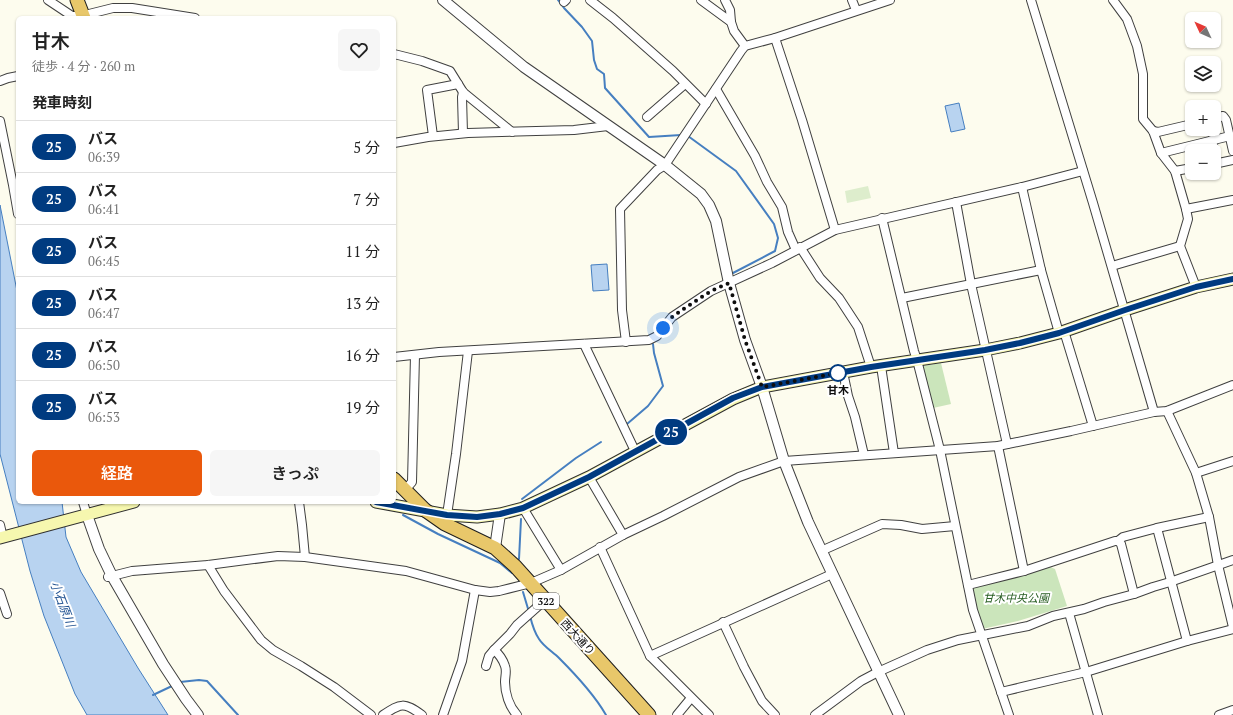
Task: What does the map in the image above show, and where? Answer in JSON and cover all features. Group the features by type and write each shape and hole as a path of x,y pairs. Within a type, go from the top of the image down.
{"highway":[{"path":"77,0 84,16"},
{"name":"322","path":"396,481 425,510"},
{"name":"西大通り","path":"425,510 444,524 495,548 515,566 649,715"}],"main road":[{"path":"388,504 447,515 477,517 500,514 523,508 589,477 733,398 762,387 876,366 985,350 1020,343 1062,332 1196,287 1233,279"},
{"path":"4,537 127,504"}],"street":[{"path":"48,0 72,16"},
{"path":"443,0 524,68 666,165 701,194 709,205 716,221 729,283 745,340 762,387 784,461 821,551 899,715"},
{"path":"590,0 613,18 706,104"},
{"path":"701,0 731,22"},
{"path":"725,0 730,10 731,22 734,30 745,46"},
{"path":"852,0 856,10"},
{"path":"626,342 622,310 620,209 657,170 666,165 745,46 775,38 890,0"},
{"path":"1032,0 1084,171 1154,412"},
{"path":"1112,0 1127,19 1137,46 1143,74 1143,119 1153,134 1161,153 1175,171 1188,219 1180,246 1196,287"},
{"path":"86,16 113,8 132,8 171,16"},
{"path":"775,38 802,120 835,230"},
{"path":"396,54 422,61 450,71 463,92 512,132"},
{"path":"0,81 16,76"},
{"path":"433,136 427,90 458,84"},
{"path":"647,117 685,84"},
{"path":"716,89 755,156 767,182 782,207 788,232 798,249 820,278 839,298 858,326 876,366 894,453"},
{"path":"463,92 463,133"},
{"path":"1221,116 1226,120 1227,137 1233,151"},
{"path":"0,121 16,186"},
{"path":"396,143 433,136 463,133 574,130 608,126"},
{"path":"1153,134 1185,126"},
{"path":"1161,153 1227,137"},
{"path":"1212,140 1213,144"},
{"path":"1221,163 1233,160"},
{"path":"1175,171 1185,169"},
{"path":"396,357 438,352 650,340 657,336 672,317 711,291 772,263 835,230 1022,187 1084,171"},
{"path":"1022,187 1042,270 1093,426"},
{"path":"1186,209 1233,200"},
{"path":"956,202 971,284 1007,444"},
{"path":"882,218 914,351 940,450 973,610 1009,715"},
{"path":"1112,266 1180,246"},
{"path":"902,298 1042,270"},
{"path":"584,344 635,451"},
{"path":"447,515 468,351"},
{"path":"405,490 412,482 415,355"},
{"path":"843,372 864,455"},
{"path":"110,576 132,571 208,565 278,556 305,557 406,571 475,590 490,592 499,591 531,583 561,570 600,547 739,477 784,461 998,446 1154,412 1167,411 1233,385"},
{"path":"1001,692 1086,672 1233,628 1218,565 1209,517 1196,473 1167,411"},
{"path":"998,446 1024,571"},
{"path":"1196,473 1233,461"},
{"path":"589,477 623,536"},
{"path":"83,504 83,516 110,576 186,699 198,715"},
{"path":"299,504 305,557"},
{"path":"523,508 541,539 559,564 561,570"},
{"path":"495,548 500,514"},
{"path":"968,585 1024,571 1157,528 1209,517"},
{"path":"821,551 882,524 901,525 922,529 955,526"},
{"path":"0,525 4,537"},
{"path":"1157,528 1170,582 1187,641"},
{"path":"1118,541 1121,544 1134,594"},
{"path":"600,547 650,656 709,715"},
{"path":"815,715 861,681 913,656 943,644 1028,626 1053,616 1084,609 1134,594 1233,560"},
{"path":"208,565 224,591 261,640 273,650 334,687 371,715"},
{"path":"650,656 832,574"},
{"path":"443,715 462,661 475,590"},
{"path":"0,593 5,614"},
{"path":"486,666 489,656 494,650 517,625 545,600"},
{"path":"1069,613 1098,715"},
{"path":"723,622 762,701 775,715"},
{"path":"494,650 502,658 506,666 506,693 509,704 516,715"},
{"path":"677,715 691,698"},
{"path":"383,715 397,707 404,705 411,707 422,715"},
{"path":"1219,715 1233,710"}],"green space":[{"path":"868,186 871,198 847,203 845,191"},
{"path":"941,363 951,404 933,408 922,366"},
{"name":"甘木中央公園","path":"1048,566 1055,569 1067,606 1018,621 982,629 972,590 974,587"}],"water":[{"path":"959,103 965,129 951,132 945,106"},
{"name":"小石原川","path":"0,205 16,286 16,504 62,504 66,537 81,572 138,668 168,715 87,715 75,694 44,616 30,571 0,454"},
{"path":"607,264 609,290 593,291 591,265"}],"waterway":[{"path":"558,0 582,27 592,41 594,60 597,69 604,74 605,88 649,137 681,135"},
{"path":"688,136 736,171 774,224 778,238 775,251 733,273"},
{"path":"627,424 648,406 663,386 653,344"},
{"path":"522,499 576,458 601,442"},
{"path":"403,515 438,534 500,563 512,573"},
{"path":"519,559 521,519"},
{"path":"523,592 529,612"},
{"path":"530,616 534,631 541,642 578,678 606,715"},
{"path":"180,682 199,680 207,681 238,715"},
{"path":"153,695 172,686"}],"bus line":[{"name":"25","path":"388,504 447,515 477,517 500,514 523,508 589,477 733,398 762,387 871,367 985,350 1020,343 1059,333 1196,287 1233,279"}],"place":[{"name":"甘木","path":"838,373"}],"route":[{"path":"663,328 672,317 682,310 711,291 729,283 745,340 762,387 843,372 838,373"}]}
